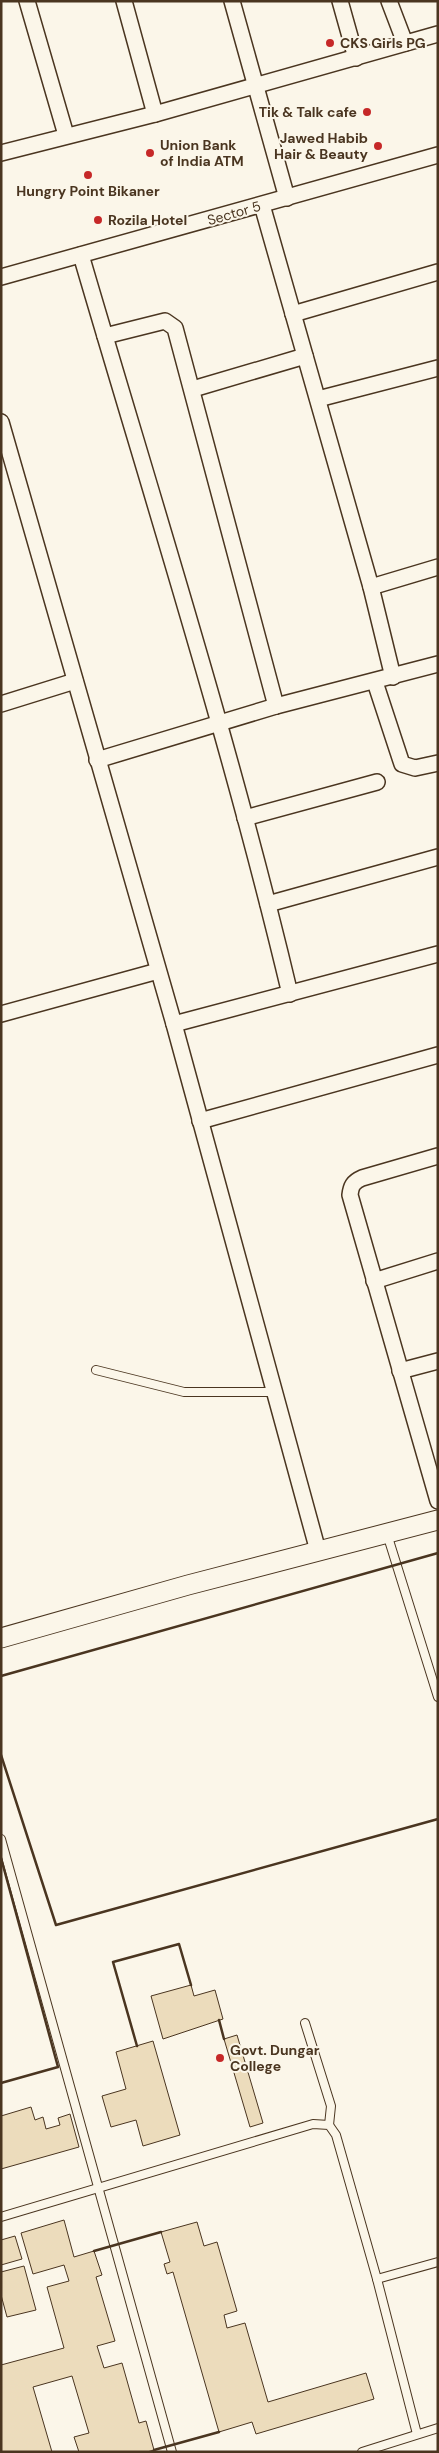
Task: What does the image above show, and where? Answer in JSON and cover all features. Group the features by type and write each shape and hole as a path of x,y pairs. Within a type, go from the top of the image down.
{"street":[{"path":"27,1 66,135"},
{"path":"124,1 155,114"},
{"path":"232,1 257,84 287,198"},
{"path":"340,1 356,58"},
{"path":"389,1 405,43"},
{"path":"1,153 155,114 438,34"},
{"name":"Sector 5","path":"1,277 438,155"},
{"path":"262,205 371,587 393,677"},
{"path":"80,255 219,723 268,904 290,994"},
{"path":"293,314 438,272"},
{"path":"104,336 165,321 170,323 178,336 276,706"},
{"path":"193,390 305,356"},
{"path":"318,399 438,368"},
{"path":"1,422 4,438 174,1024 318,1551"},
{"path":"371,587 438,567"},
{"path":"97,760 276,706 375,682 438,664"},
{"path":"1,704 75,681"},
{"path":"375,682 402,764 415,768 438,763"},
{"path":"245,818 377,782"},
{"path":"268,904 438,858"},
{"path":"174,1024 438,954"},
{"path":"1,1014 158,971"},
{"path":"200,1121 438,1055"},
{"path":"438,1156 362,1178 355,1181 350,1187 350,1195 374,1281 438,1501"},
{"path":"374,1281 438,1261"},
{"path":"400,1371 438,1361"},
{"path":"1,1638 438,1520"}],"lane":[{"path":"96,1370 184,1392 274,1392"},
{"path":"387,1534 438,1697"},
{"path":"1,1839 172,2452"},
{"path":"305,2023 331,2106 328,2125"},
{"path":"1,2217 98,2186 313,2124 328,2125 336,2135 377,2279 417,2434"},
{"path":"377,2279 438,2262"},
{"path":"362,2452 438,2428"}],"building":[{"path":"191,1985 194,1996 215,1990 223,2019 163,2039 151,1996"},
{"path":"237,2035 263,2123 250,2127 224,2039"},
{"path":"153,2041 180,2135 143,2146 136,2120 111,2127 102,2096 126,2089 116,2052"},
{"path":"31,2107 35,2120 43,2117 46,2129 60,2125 58,2118 70,2114 79,2147 1,2169 1,2116"},
{"path":"64,2220 74,2257 94,2251 102,2275 96,2277 115,2341 97,2346 104,2368 122,2363 139,2423 146,2421 154,2450 147,2452 79,2452 74,2437 89,2433 72,2376 33,2387 52,2452 1,2452 1,2365 64,2348 47,2287 69,2281 64,2265 33,2274 21,2233"},
{"path":"197,2222 204,2246 217,2242 237,2311 224,2315 227,2328 245,2323 268,2402 366,2373 374,2399 256,2434 252,2422 219,2432 173,2272 167,2274 164,2264 170,2262 161,2232"},
{"path":"15,2236 22,2259 1,2265 1,2240"},
{"path":"24,2266 36,2310 7,2317 1,2295 1,2272"}],"wall":[{"path":"1,1676 438,1553"},
{"path":"1,1755 56,1925 438,1819"},
{"path":"1,1858 58,2067 1,2083"},
{"path":"137,2046 113,1962 179,1944 191,1985"},
{"path":"219,2020 224,2039"},
{"path":"94,2251 161,2232"},
{"path":"154,2450 219,2432"}],"place":[{"name":"CKS Girls PG","path":"330,43"},
{"name":"Tik & Talk cafe","path":"367,112"},
{"name":"Jawed Habib Hair & Beauty","path":"378,146"},
{"name":"Union Bank of India ATM","path":"150,153"},
{"name":"Hungry Point Bikaner","path":"88,175"},
{"name":"Rozila Hotel","path":"98,220"},
{"name":"Govt. Dungar College","path":"220,2058"}]}
